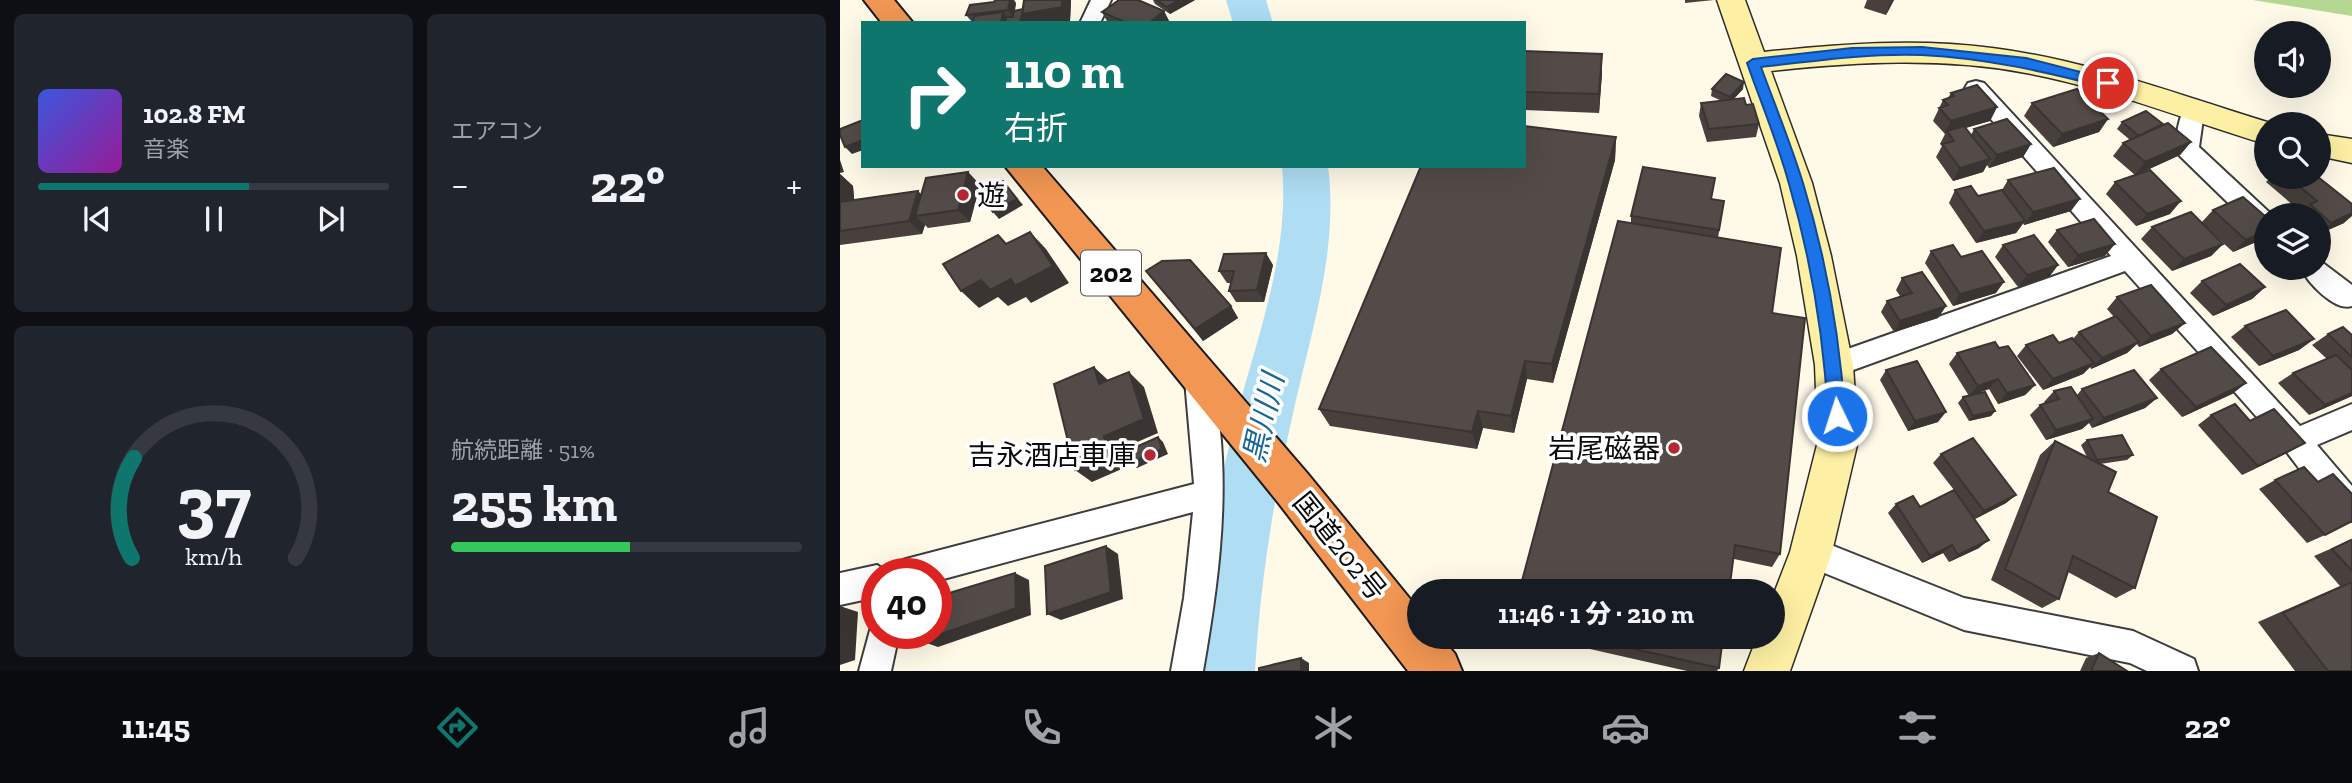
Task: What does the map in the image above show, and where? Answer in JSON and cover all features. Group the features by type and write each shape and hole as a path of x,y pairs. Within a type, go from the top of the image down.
{"highway":[{"path":"878,0 896,21"},
{"name":"国道202号","path":"1023,168 1292,487 1438,671"}],"street":[{"path":"1091,21 1101,0"},
{"path":"1731,0 1796,183 1814,256 1833,365 1838,441 1811,552 1768,671"},
{"path":"1753,63 1852,52 1957,53 2026,63 2086,76 2254,130"},
{"path":"1976,88 2128,260 2296,441 2321,475 2352,507"},
{"path":"2193,112 2187,149 2254,213"},
{"path":"2331,147 2352,151"},
{"path":"1833,365 2128,260"},
{"path":"2326,280 2346,298 2352,295"},
{"path":"1186,671 1204,582 1209,494 1208,425 1199,380"},
{"path":"2296,441 2352,417"},
{"path":"952,562 1209,494"},
{"path":"1811,552 1964,614 2133,647 2182,671"},
{"path":"840,589 861,584"},
{"path":"875,671 880,649"}],"green space":[{"path":"2253,0 2352,0 2352,16"}],"building":[{"path":"1010,0 1008,10 966,15 970,5"},
{"path":"1024,0 1062,0 1062,7 1022,14"},
{"path":"1119,0 1138,0 1164,11 1152,21 1122,21 1102,12"},
{"path":"1156,0 1179,0 1167,7"},
{"path":"1023,9 1020,21 1005,21 1006,17 1013,17 1014,11"},
{"path":"1003,12 1001,21 973,21 974,16"},
{"path":"1526,51 1602,54 1599,94 1526,92"},
{"path":"1726,74 1744,82 1730,97 1712,89"},
{"path":"1977,85 1997,107 1951,121 1939,108 1948,105 1943,100 1954,96 1951,93"},
{"path":"2077,89 2108,119 2062,134 2032,103"},
{"path":"1744,98 1746,105 1753,104 1759,124 1709,129 1701,103"},
{"path":"2146,111 2163,124 2139,136 2122,122"},
{"path":"2007,119 2031,144 1997,155 1974,129"},
{"path":"861,121 861,141 845,147 840,129"},
{"path":"2168,123 2191,142 2145,162 2123,143"},
{"name":"岩尾磁器","path":"1526,126 1616,137 1552,364 1525,361 1511,416 1478,411 1472,432 1319,409 1420,168 1526,168"},
{"path":"1964,126 1990,159 1960,168 1942,144 1954,141 1947,131"},
{"path":"1643,167 1715,178 1711,199 1724,201 1719,230 1631,216"},
{"path":"2054,168 2080,199 2033,212 2008,180"},
{"path":"2150,170 2181,201 2147,214 2115,182"},
{"path":"968,172 958,210 915,216 926,178"},
{"path":"1003,181 1017,199 993,212 979,194"},
{"path":"1971,186 1978,196 2002,190 2025,221 1984,231 1955,190"},
{"path":"2331,187 2352,204 2352,213 2331,223 2331,203 2312,203 2317,201 2302,189"},
{"path":"918,191 909,221 840,231 840,202"},
{"path":"2243,197 2254,207 2254,236 2246,240 2213,210"},
{"path":"2191,212 2223,244 2184,259 2152,227"},
{"path":"2094,219 2115,244 2078,255 2057,230"},
{"name":"岩尾磁器","path":"1618,221 1781,248 1772,313 1805,318 1780,554 1735,545 1731,579 1522,579"},
{"path":"1030,232 1053,266 1015,286 1011,279 990,290 981,280 961,291 943,264 998,235 1006,244"},
{"path":"2034,235 2058,265 2027,275 2003,245"},
{"path":"1953,245 1961,257 1982,251 2004,282 1960,294 1931,251"},
{"path":"1266,253 1257,290 1229,291 1234,271 1219,271 1224,254"},
{"path":"1190,260 1231,306 1195,329 1146,271 1162,261"},
{"path":"2240,264 2254,280 2265,287 2226,305 2202,281"},
{"path":"1922,272 1946,306 1900,321 1887,301 1912,293 1902,278"},
{"path":"2151,285 2185,323 2151,336 2117,297"},
{"path":"2286,310 2314,339 2273,356 2245,326"},
{"path":"2116,316 2139,342 2102,358 2079,332"},
{"path":"2343,327 2352,335 2352,357 2328,334"},
{"path":"2053,335 2059,343 2072,338 2094,363 2053,379 2026,345"},
{"path":"1995,342 1999,348 2008,346 2035,385 2007,393 1998,379 1978,386 1957,353"},
{"path":"2211,347 2246,383 2196,407 2161,369"},
{"path":"2336,355 2352,370 2352,393 2325,405 2293,373"},
{"path":"1917,361 1946,412 1915,421 1886,370"},
{"path":"1094,367 1099,384 1129,372 1144,419 1104,436 1109,455 1075,470 1054,384"},
{"path":"2134,370 2157,398 2104,418 2082,389"},
{"path":"2071,387 2093,419 2056,430 2040,405 2059,399 2054,391"},
{"path":"1985,392 1995,411 1973,416 1963,397"},
{"path":"2235,404 2250,421 2274,409 2305,443 2258,466 2211,415"},
{"path":"2122,435 2133,455 2097,460 2087,440"},
{"path":"1158,437 1162,449 1131,463 1127,451"},
{"path":"1973,438 2016,495 1984,511 1941,454"},
{"path":"2055,441 2116,472 2108,492 2157,517 2135,588 2073,556 2059,599 2005,569"},
{"path":"2304,467 2318,482 2333,474 2352,494 2352,521 2325,535 2275,480"},
{"path":"1954,490 1989,540 1958,555 1952,545 1930,556 1896,504 1913,496 1920,507"},
{"path":"2352,541 2352,571 2332,549"},
{"path":"1106,546 1111,592 1047,614 1045,566"},
{"path":"1015,573 1016,608 952,630 952,592"},
{"path":"2352,582 2352,671 2328,671 2283,613"},
{"path":"1634,649 1721,649 1719,668"},
{"path":"2099,653 2127,671 2091,671"},
{"path":"1301,658 1301,671 1259,671 1259,668"}],"waterway":[{"name":"黒川川","path":"1246,0 1252,21"},
{"name":"黒川川","path":"1222,671 1229,602 1246,499 1304,253 1308,224 1305,168"}],"place":[{"name":"遊","path":"963,195"},
{"name":"岩尾磁器","path":"1674,448"},
{"name":"吉永酒店車庫","path":"1150,455"}],"route":[{"path":"1837,416 1833,365 1814,256 1796,183 1753,63 1852,52 1922,51 2026,63 2108,83"}]}
